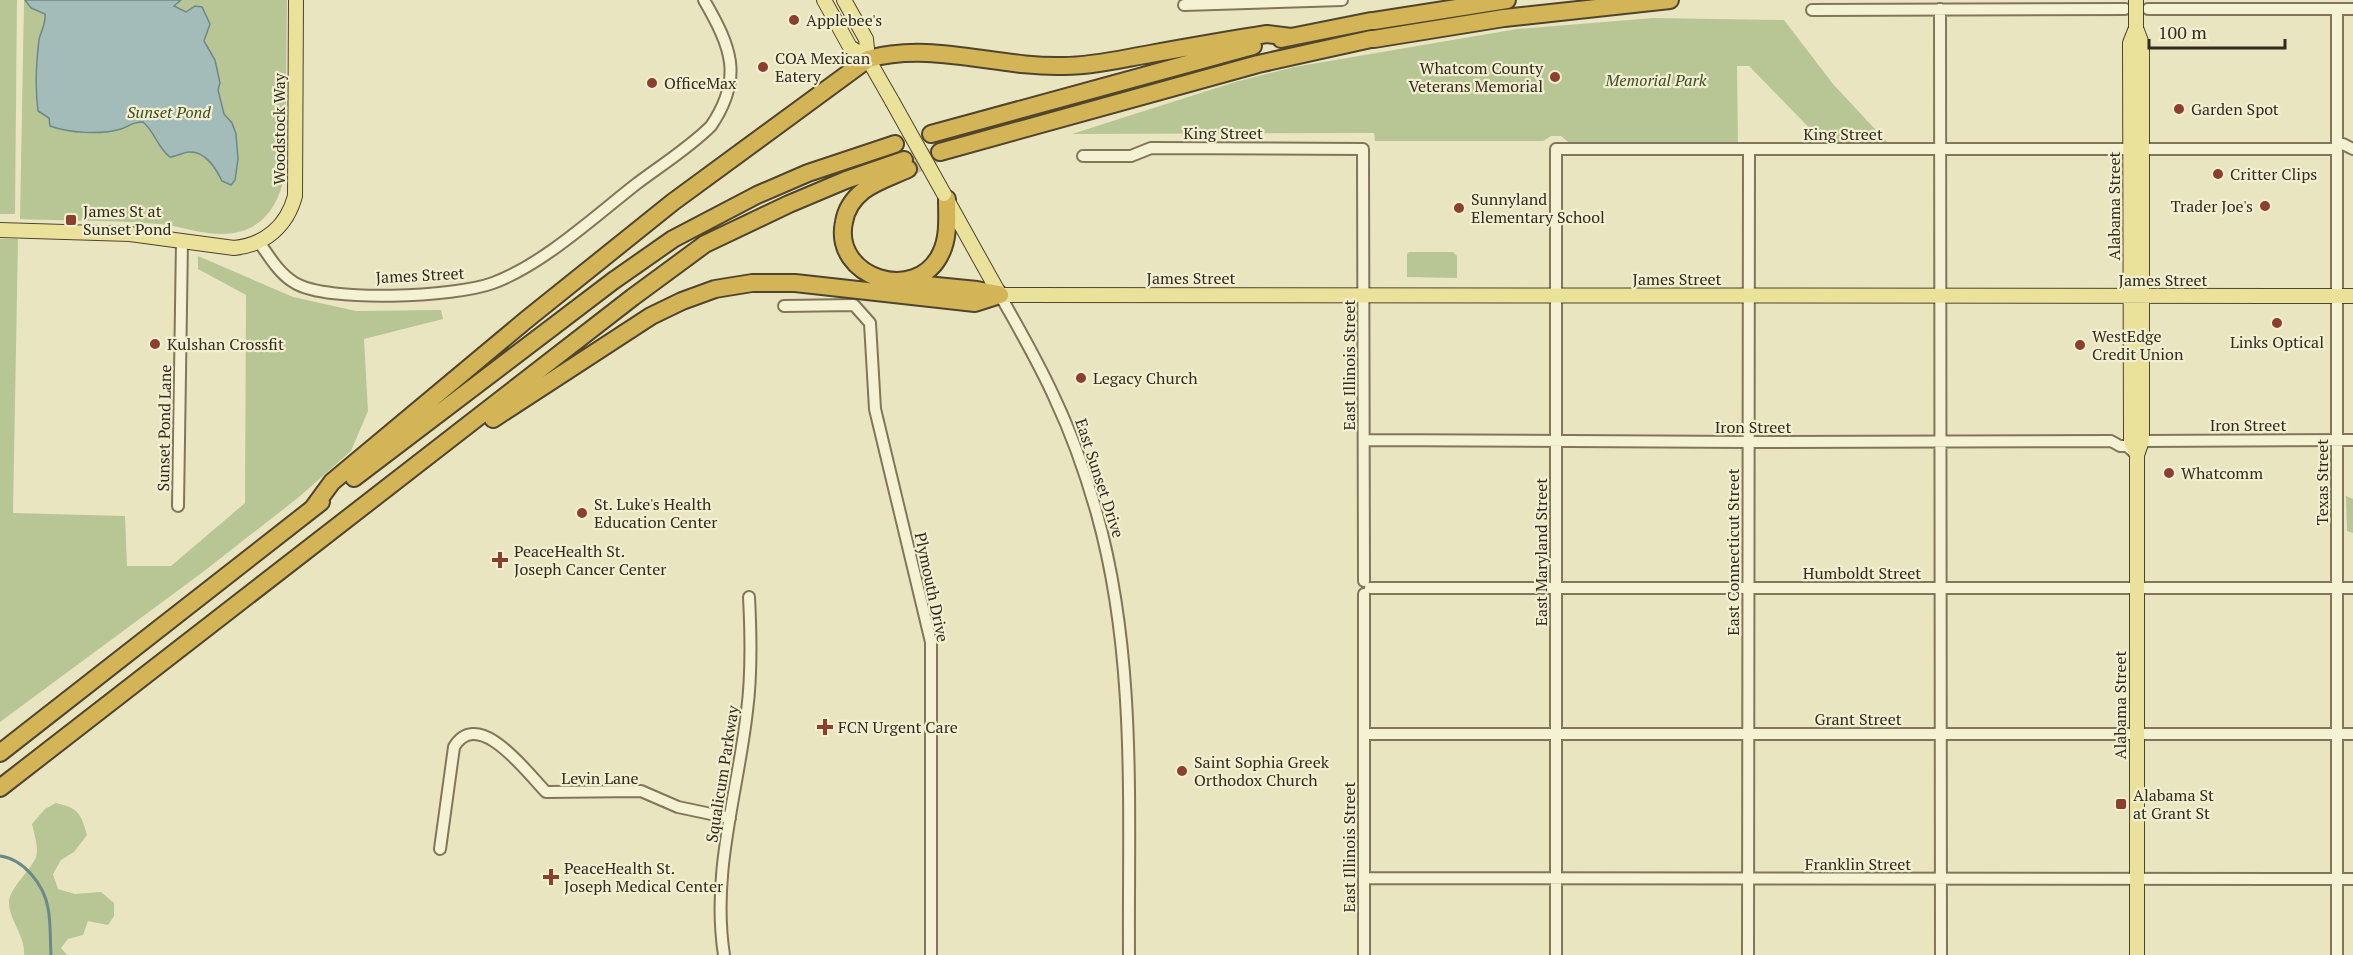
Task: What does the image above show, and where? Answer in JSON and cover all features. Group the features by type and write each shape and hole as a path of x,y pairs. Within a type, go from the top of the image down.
{"highway":[{"path":"931,134 1193,61 1291,37 1373,21 1507,0"},
{"path":"940,152 1258,64 1373,39 1504,18 1670,0"},
{"path":"313,508 332,483 526,320 673,202 868,59 887,54 919,52 1064,66 1106,62 1267,33 1291,37"},
{"path":"0,753 313,508 613,281 673,239 756,195 808,173 895,144"},
{"path":"0,788 633,297 705,244 846,180 907,164 862,192 850,205 844,219 842,236 846,252 866,273 895,282 977,290 1000,295"},
{"path":"895,282 921,275 941,255 946,236 945,196"},
{"path":"454,437 474,432 651,316 715,289 773,282 975,303 1000,295"}],"main road":[{"name":"Woodstock Way","path":"259,242 284,223 295,196 296,0"},
{"name":"East Sunset Drive","path":"824,0 850,47 868,59"},
{"name":"East Sunset Drive","path":"844,0 866,39 868,59 1000,295"},
{"name":"Alabama Street","path":"2136,0 2136,28 2142,44 2136,149 2136,296 2131,441 2137,456"},
{"name":"Alabama Street","path":"2136,28 2130,43 2130,111 2136,121 2136,149"},
{"path":"0,230 130,234 234,248 259,242"},
{"name":"James Street","path":"1000,295 2353,296"},
{"name":"Alabama Street","path":"2136,296 2142,441 2137,456 2137,955"}],"street":[{"name":"James Street","path":"259,242 274,263 293,282 307,289 323,292 403,295 452,293 493,283 512,274 551,250 711,126 729,91 731,69 726,41 704,0"},
{"path":"1184,5 1342,0"},
{"path":"1940,9 1941,955"},
{"path":"1812,10 2124,9"},
{"path":"2148,9 2353,9"},
{"name":"Texas Street","path":"2337,9 2337,955"},
{"name":"King Street","path":"1557,149 2136,149 2337,146 2343,144 2353,149"},
{"name":"King Street","path":"1083,156 1131,156 1151,148 1363,148"},
{"name":"East Illinois Street","path":"1363,148 1366,588 1364,955"},
{"name":"East Maryland Street","path":"1556,955 1557,149"},
{"name":"East Connecticut Street","path":"1748,955 1749,149"},
{"name":"Sunset Pond Lane","path":"178,506 182,241"},
{"name":"East Sunset Drive","path":"1000,295 1055,399 1072,441 1097,513 1113,586 1123,656 1128,725 1129,955"},
{"name":"Plymouth Drive","path":"784,306 854,305 870,323 875,409 931,642 931,955"},
{"name":"Iron Street","path":"1364,440 2111,441 2120,446 2127,446 2137,456"},
{"name":"Iron Street","path":"2142,441 2353,440"},
{"name":"Humboldt Street","path":"1366,588 2353,588"},
{"name":"Squalicum Parkway","path":"724,955 721,882 747,712 751,662 750,597"},
{"name":"Levin Lane","path":"440,849 454,747 458,740 470,734 485,735 511,754 546,792 641,791 678,807 730,818"},
{"name":"Grant Street","path":"1364,734 2353,734"},
{"name":"Franklin Street","path":"1364,878 2353,879"}],"green space":[{"path":"0,0 17,0 15,214 0,214"},
{"name":"Sunset Pond","path":"24,0 287,0 285,173 276,201 269,212 250,228 224,234 141,223 20,219"},
{"name":"Memorial Park","path":"1653,18 1784,20 1833,84 1888,143 1824,143 1749,66 1737,66 1738,143 1568,142 1561,136 1551,136 1543,141 1375,141 1374,133 1072,134 1235,82 1294,67 1517,29"},
{"path":"0,239 18,239 13,513 125,516 127,566 171,566 245,503 246,295 198,269 198,256 293,297 356,311 441,310 443,319 364,339 368,411 351,451 299,497 203,572 0,722"},
{"path":"1409,252 1453,252 1457,256 1457,278 1407,277 1407,254"},
{"path":"2346,496 2353,499 2353,533 2347,531"},
{"path":"56,803 78,813 87,835 74,852 61,860 53,874 58,889 75,894 101,892 114,903 114,916 108,925 88,921 83,935 68,939 61,948 67,955 24,955 22,941 9,908 10,896 36,857 37,845 32,824 45,809"}],"water":[{"name":"Sunset Pond","path":"25,0 181,0 174,6 186,12 195,6 202,7 210,24 204,41 215,60 220,83 218,90 224,114 232,123 236,134 238,159 235,180 231,185 222,181 213,166 200,154 189,152 170,157 143,122 113,131 95,133 50,126 49,118 38,111 36,94 39,40 45,14 31,8"}],"waterway":[{"path":"0,856 9,858 25,868 32,874 42,891 49,914 51,955"}],"tunnel":[{"path":"909,169 940,152"}],"place":[{"name":"Applebee's","path":"794,20"},
{"name":"COA Mexican Eatery","path":"763,67"},
{"name":"Whatcom County Veterans Memorial","path":"1555,77"},
{"name":"OfficeMax","path":"652,83"},
{"name":"Garden Spot","path":"2179,109"},
{"name":"Critter Clips","path":"2218,174"},
{"name":"Trader Joe's","path":"2265,206"},
{"name":"Sunnyland Elementary School","path":"1459,208"},
{"name":"James St at Sunset Pond","path":"71,220"},
{"name":"Links Optical","path":"2277,323"},
{"name":"Kulshan Crossfit","path":"155,344"},
{"name":"WestEdge Credit Union","path":"2080,345"},
{"name":"Legacy Church","path":"1081,378"},
{"name":"Whatcomm","path":"2169,473"},
{"name":"St. Luke's Health Education Center","path":"582,513"},
{"name":"PeaceHealth St. Joseph Cancer Center","path":"500,560"},
{"name":"FCN Urgent Care","path":"825,727"},
{"name":"Saint Sophia Greek Orthodox Church","path":"1182,771"},
{"name":"Alabama St at Grant St","path":"2121,804"},
{"name":"PeaceHealth St. Joseph Medical Center","path":"551,877"}]}
